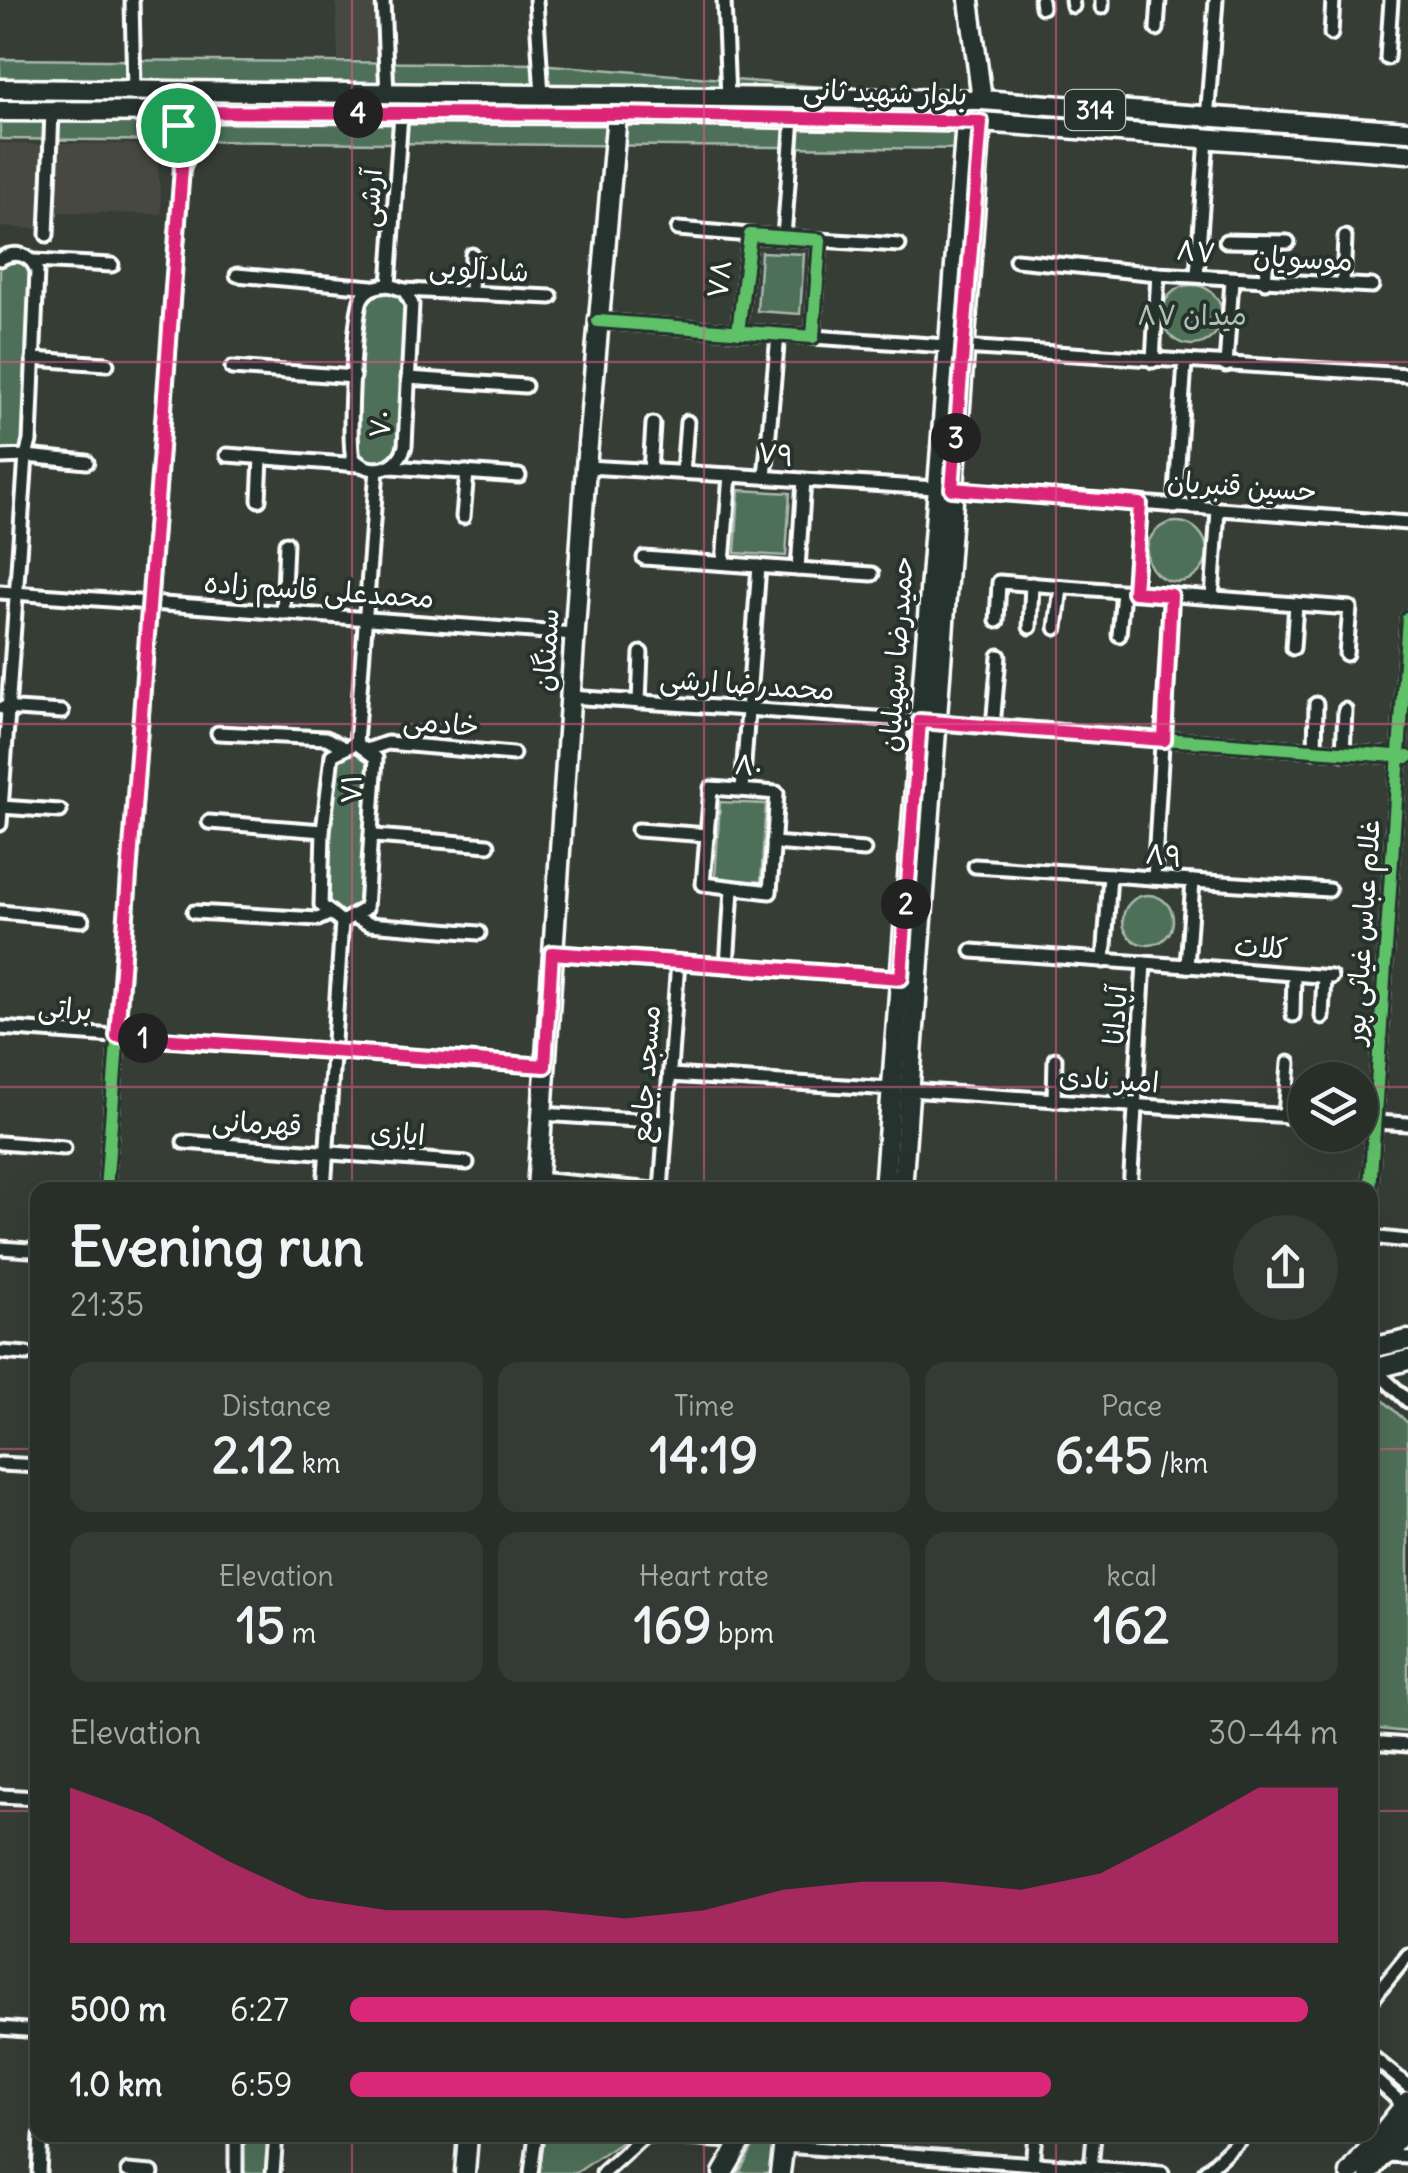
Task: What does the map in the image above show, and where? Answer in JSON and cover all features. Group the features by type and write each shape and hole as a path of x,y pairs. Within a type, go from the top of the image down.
{"main road":[{"path":"969,0 974,100"},
{"name":"بلوار شهید ثانی","path":"0,89 387,95 793,117 974,122 1408,153"},
{"path":"134,91 134,112"},
{"name":"بلوار شهید ثانی","path":"618,106 728,98 974,100 1208,120 1408,131"},
{"name":"حمیدرضا سهیلیان","path":"885,1182 900,1089 974,100"},
{"name":"بلوار شهید ثانی","path":"0,111 401,114 543,105"},
{"name":"سمنگان","path":"537,1182 586,467 618,106"},
{"name":"حمیدرضا سهیلیان","path":"900,1089 902,1182"},
{"path":"1378,1346 1408,1340"},
{"path":"1378,1366 1408,1360"},
{"path":"1369,2173 1384,2155 1407,2110"},
{"path":"1350,2173 1407,2110"},
{"path":"465,2173 467,2142"},
{"path":"723,2173 741,2142"},
{"path":"780,2173 785,2142"}],"street":[{"path":"132,0 134,91"},
{"path":"383,0 387,95"},
{"path":"536,0 543,105"},
{"path":"724,0 728,98"},
{"path":"1157,29 1159,0"},
{"path":"1208,120 1216,0"},
{"path":"1330,34 1333,0"},
{"path":"1387,58 1390,0"},
{"path":"47,236 52,112"},
{"path":"107,1182 182,168 178,125 162,112"},
{"path":"182,168 209,112"},
{"name":"آرشی","path":"389,285 401,114"},
{"path":"784,237 793,117"},
{"path":"1197,275 1207,140"},
{"path":"678,230 750,235"},
{"name":"۷۸","path":"900,245 750,235 738,332 1408,375"},
{"path":"1343,286 1345,237"},
{"path":"812,337 820,240"},
{"path":"1226,240 1288,242"},
{"path":"1265,282 1268,242"},
{"path":"0,259 17,254 34,261 112,265"},
{"path":"471,293 472,255"},
{"path":"1016,260 1158,274"},
{"path":"0,824 4,708 18,594 33,359 34,261"},
{"path":"237,274 372,287 389,285 404,290"},
{"name":"۸۷","path":"1153,361 1158,274 1197,275 1232,280 1226,365"},
{"name":"موسویان","path":"1232,280 1372,286"},
{"name":"۷۰","path":"372,287 360,300 350,446 359,465 376,468 392,467 401,459 405,446 412,304 404,290"},
{"name":"شادآلویی","path":"404,290 551,297"},
{"path":"598,321 738,332"},
{"path":"765,477 778,335"},
{"path":"33,359 107,364"},
{"path":"1175,506 1185,363"},
{"path":"232,368 354,377"},
{"path":"408,378 525,386"},
{"path":"684,472 687,422"},
{"path":"650,471 653,424"},
{"path":"227,455 359,465"},
{"path":"0,457 87,462"},
{"path":"258,500 261,458"},
{"path":"392,467 520,476"},
{"path":"586,467 730,475"},
{"path":"356,747 376,468"},
{"path":"463,518 466,472"},
{"name":"۷۹","path":"723,563 730,475 804,480 798,569"},
{"name":"حسین قنبریان","path":"804,480 1408,523"},
{"path":"1119,635 1140,504"},
{"path":"1212,598 1218,510"},
{"path":"283,613 286,543"},
{"path":"644,558 872,574"},
{"path":"742,790 758,566"},
{"path":"997,621 998,582 1350,608 1346,654"},
{"path":"1030,627 1032,584"},
{"path":"1056,628 1061,587"},
{"name":"محمدعلی قاسم زاده","path":"0,592 574,634"},
{"path":"1154,878 1171,595"},
{"path":"1293,648 1296,604"},
{"name":"غلام عباس غیاثی ‌پور","path":"1378,1072 1403,757 1408,618"},
{"path":"639,702 641,654"},
{"path":"993,728 999,656"},
{"name":"محمدرضا ارشی","path":"570,697 1403,757"},
{"path":"1315,751 1316,704"},
{"path":"4,708 62,712"},
{"path":"1343,753 1345,710"},
{"name":"خادمی","path":"218,733 326,738 356,747 388,744 513,754"},
{"name":"۷۱","path":"332,913 321,905 323,832 332,754 356,747 376,758 374,836 366,908 348,919"},
{"name":"۸۰","path":"711,788 742,790 777,793 770,892 703,884 711,788"},
{"path":"1,808 60,811"},
{"path":"209,822 323,832"},
{"path":"638,830 708,835"},
{"path":"374,836 488,845"},
{"path":"773,843 864,850"},
{"path":"976,866 1110,875"},
{"name":"۸۹","path":"1104,960 1110,875 1154,878 1192,881 1186,966"},
{"path":"1192,881 1329,890"},
{"path":"727,966 732,890"},
{"path":"0,912 82,920"},
{"path":"194,912 318,920 332,913 370,924 479,933"},
{"path":"324,1182 333,1051 348,919"},
{"path":"972,952 1186,966"},
{"path":"552,953 909,979"},
{"name":"مسجد جامع","path":"662,1182 678,962"},
{"name":"آپادانا","path":"1130,1182 1144,963"},
{"name":"کلات","path":"1186,966 1328,977 1322,1017"},
{"path":"1294,974 1294,1015"},
{"name":"براتی","path":"0,1028 545,1066"},
{"path":"1054,1100 1056,1059"},
{"name":"امیر نادی","path":"670,1075 1288,1116"},
{"path":"1285,1116 1288,1076"},
{"path":"542,1114 666,1122"},
{"path":"1378,1122 1408,1124"},
{"name":"قهرمانی","path":"184,1142 326,1153"},
{"path":"0,1144 64,1148"},
{"name":"غلام عباس غیاثی ‌پور","path":"1370,1182 1372,1152"},
{"name":"ایازی","path":"326,1153 466,1164"},
{"path":"1378,1238 1408,1241"},
{"path":"0,1248 30,1250"},
{"path":"0,1352 26,1354"},
{"path":"1378,1373 1408,1401"},
{"path":"0,1464 30,1466"},
{"path":"1378,1742 1408,1744"},
{"path":"0,1796 30,1798"},
{"path":"1378,1992 1408,1955"},
{"path":"0,2028 30,2030"},
{"path":"1378,2062 1408,2086"},
{"path":"1378,2083 1407,2110"},
{"path":"38,2173 40,2142"},
{"path":"236,2142 236,2173"},
{"path":"273,2173 275,2142"},
{"path":"532,2173 535,2142"},
{"path":"603,2173 640,2142"},
{"path":"796,2142 1162,2173"},
{"path":"1032,2164 1034,2142"},
{"path":"1091,2168 1093,2142"},
{"path":"1204,2173 1237,2142"},
{"path":"1384,2155 1408,2156"},
{"path":"128,2171 152,2173"}],"shaded area":[{"path":"336,0 383,0 386,60 338,60"},
{"path":"0,143 45,145 40,229 0,227"},
{"path":"56,143 156,145 162,214 49,212"}],"green space":[{"path":"0,59 538,64 982,100 0,89"},
{"path":"0,111 981,122 967,149 0,139"},
{"path":"761,252 804,254 800,314 757,311"},
{"path":"7,255 34,261 26,456 0,457 0,259"},
{"path":"389,285 412,304 401,459 376,468 353,458 360,300"},
{"name":"میدان ۸۷","path":"1192,285 1214,293 1222,315 1214,337 1192,345 1170,337 1162,315 1170,293"},
{"path":"739,490 790,493 786,556 735,553"},
{"path":"1177,522 1198,531 1207,552 1198,573 1177,582 1156,573 1147,552 1156,531"},
{"path":"356,743 376,758 366,908 342,922 321,905 332,755"},
{"path":"720,802 766,804 761,882 715,879"},
{"path":"1148,895 1166,902 1173,920 1166,938 1148,945 1130,938 1123,920 1130,902"},
{"path":"1378,1395 1408,1423 1408,1732 1378,1729"},
{"path":"236,2142 275,2142 273,2173 236,2173"},
{"path":"543,2142 622,2142 576,2173 538,2173"},
{"path":"755,2142 776,2142 772,2173 739,2173"}],"cycle path":[{"path":"107,1182 182,169"},
{"path":"598,321 813,337 820,240 750,235 738,332"},
{"path":"1371,1182 1408,618"},
{"path":"935,722 1408,757"}],"route":[{"path":"162,112 617,114 981,122 952,489 1140,504 1134,592 1171,595 1164,740 920,721 901,978 552,953 545,1066 117,1036 182,168 178,125 162,112"}]}
